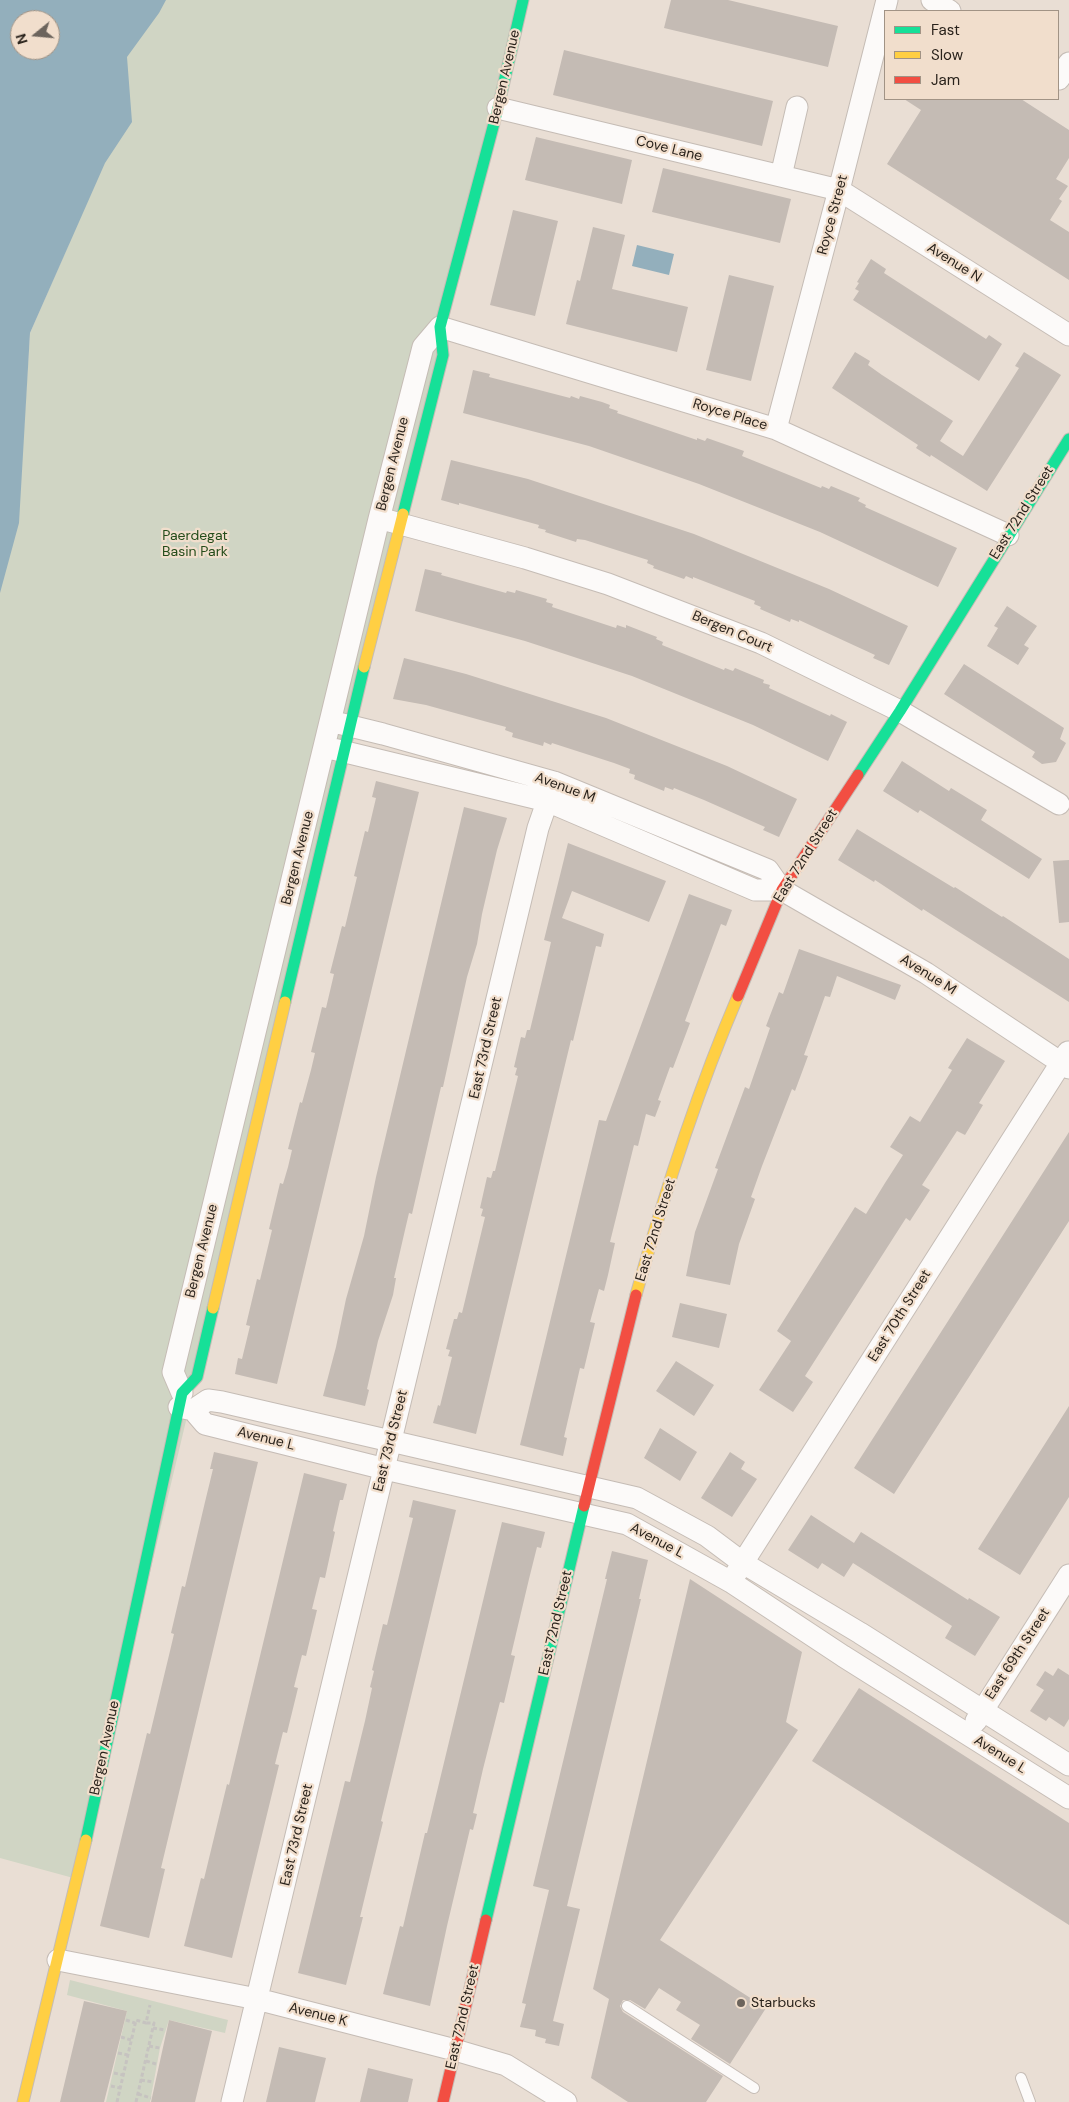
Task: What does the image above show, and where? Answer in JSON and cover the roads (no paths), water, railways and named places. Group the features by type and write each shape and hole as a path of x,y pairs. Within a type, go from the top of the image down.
{"street":[{"name":"Bergen Avenue","path":"340,724 401,524 443,355 440,327 498,108 523,0"},
{"path":"932,0 948,10"},
{"name":"Royce Street","path":"776,429 884,12"},
{"path":"781,176 797,107"},
{"name":"Cove Lane","path":"498,108 839,190"},
{"name":"Avenue N","path":"839,190 1069,335"},
{"name":"Bergen Avenue","path":"23,2102 58,1960 185,1403 173,1372 334,749 379,518 423,347 440,327"},
{"name":"Royce Place","path":"440,327 776,429 1008,536"},
{"name":"East 72nd Street","path":"443,2102 606,1411 637,1293 663,1206 698,1101 734,1006 782,890 900,710 1069,439"},
{"name":"Bergen Court","path":"379,518 525,558 608,584 761,643 900,710 1060,804"},
{"name":"Avenue M","path":"340,724 550,791 755,890 782,890 926,973 1066,1061"},
{"name":"Avenue M","path":"334,749 550,791"},
{"name":"East 73rd Street","path":"232,2102 538,828 550,791"},
{"name":"East 70th Street","path":"731,1582 1066,1061"},
{"name":"Avenue L","path":"185,1403 208,1400 222,1402 637,1498 707,1536 743,1563 860,1633 1069,1765"},
{"name":"Avenue L","path":"185,1403 205,1424 385,1469 627,1524 731,1582 845,1657 1069,1798"},
{"name":"East 69th Street","path":"968,1734 1069,1574"},
{"name":"Avenue K","path":"58,1960 257,1999 506,2064 566,2102"}],"lane":[{"path":"627,2006 754,2088"},
{"path":"1021,2078 1030,2102"}],"water":[{"path":"0,0 166,0 159,13 127,57 132,122 105,163 30,333 19,523 0,593"},
{"path":"637,245 674,254 669,275 632,266"}],"place":[{"name":"Starbucks","path":"741,2003"}],"park label":[{"name":"Paerdegat Basin Park","path":"195,544"}]}
